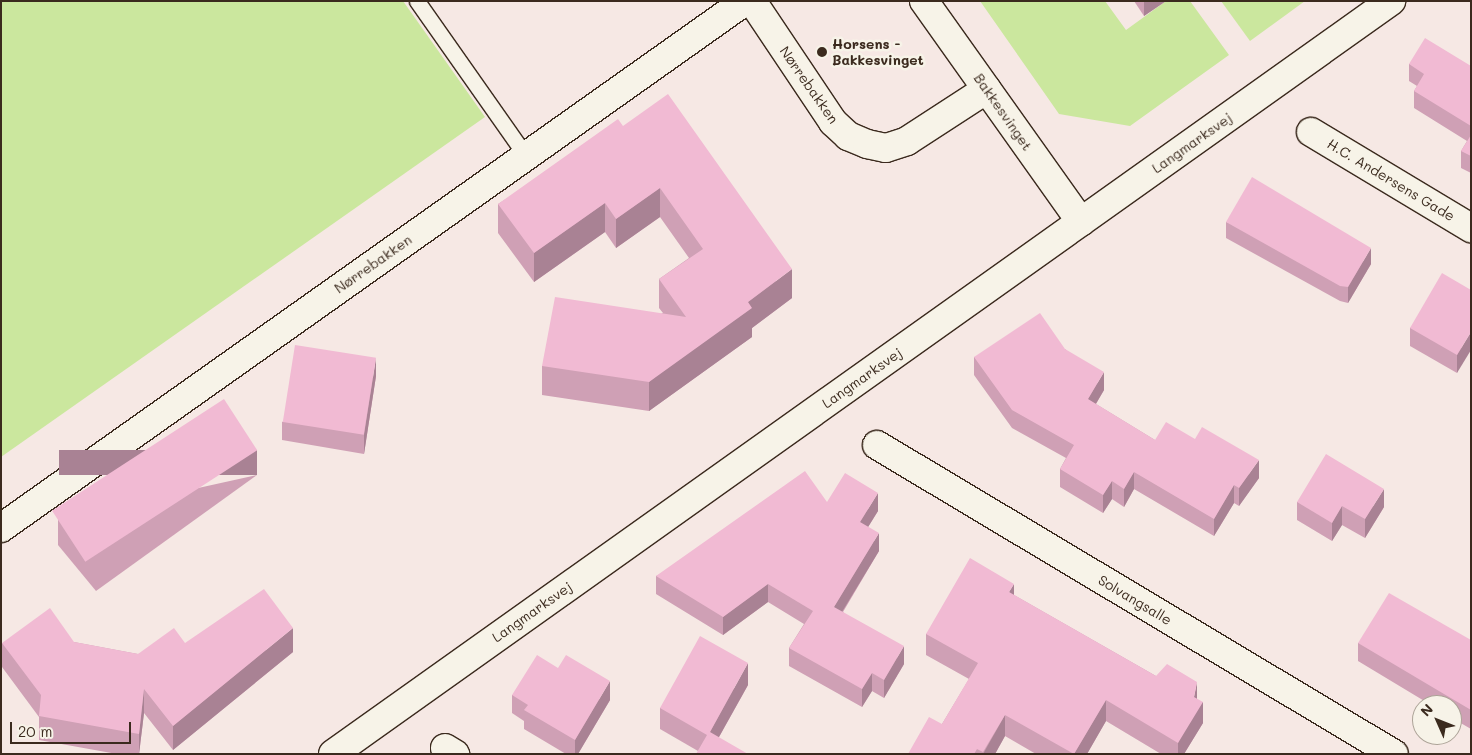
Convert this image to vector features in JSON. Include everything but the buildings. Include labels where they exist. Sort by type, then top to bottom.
[{"type":"street","name":"Nørrebakken","points":[[1,528],[745,1]]},
{"type":"street","name":"Nørrebakken","points":[[752,1],[833,122],[848,136],[867,144],[886,148],[907,141],[987,89]]},
{"type":"street","name":"Bakkesvinget","points":[[924,1],[1081,222]]},
{"type":"street","name":"Langmarksvej","points":[[334,754],[1390,1]]},
{"type":"street","name":"H.C. Andersens Gade","points":[[1311,132],[1471,228]]},
{"type":"street","name":"Solvangsalle","points":[[877,446],[1394,754]]},
{"type":"lane","points":[[417,1],[526,156]]},
{"type":"green space","points":[[1,1],[403,1],[485,117],[1,457]]},
{"type":"green space","points":[[980,1],[1105,1],[1126,30],[1166,1],[1190,1],[1229,55],[1130,126],[1059,114]]},
{"type":"green space","points":[[1221,1],[1305,1],[1250,41]]},
{"type":"place","name":"Horsens - Bakkesvinget","points":[[822,52]]}]
